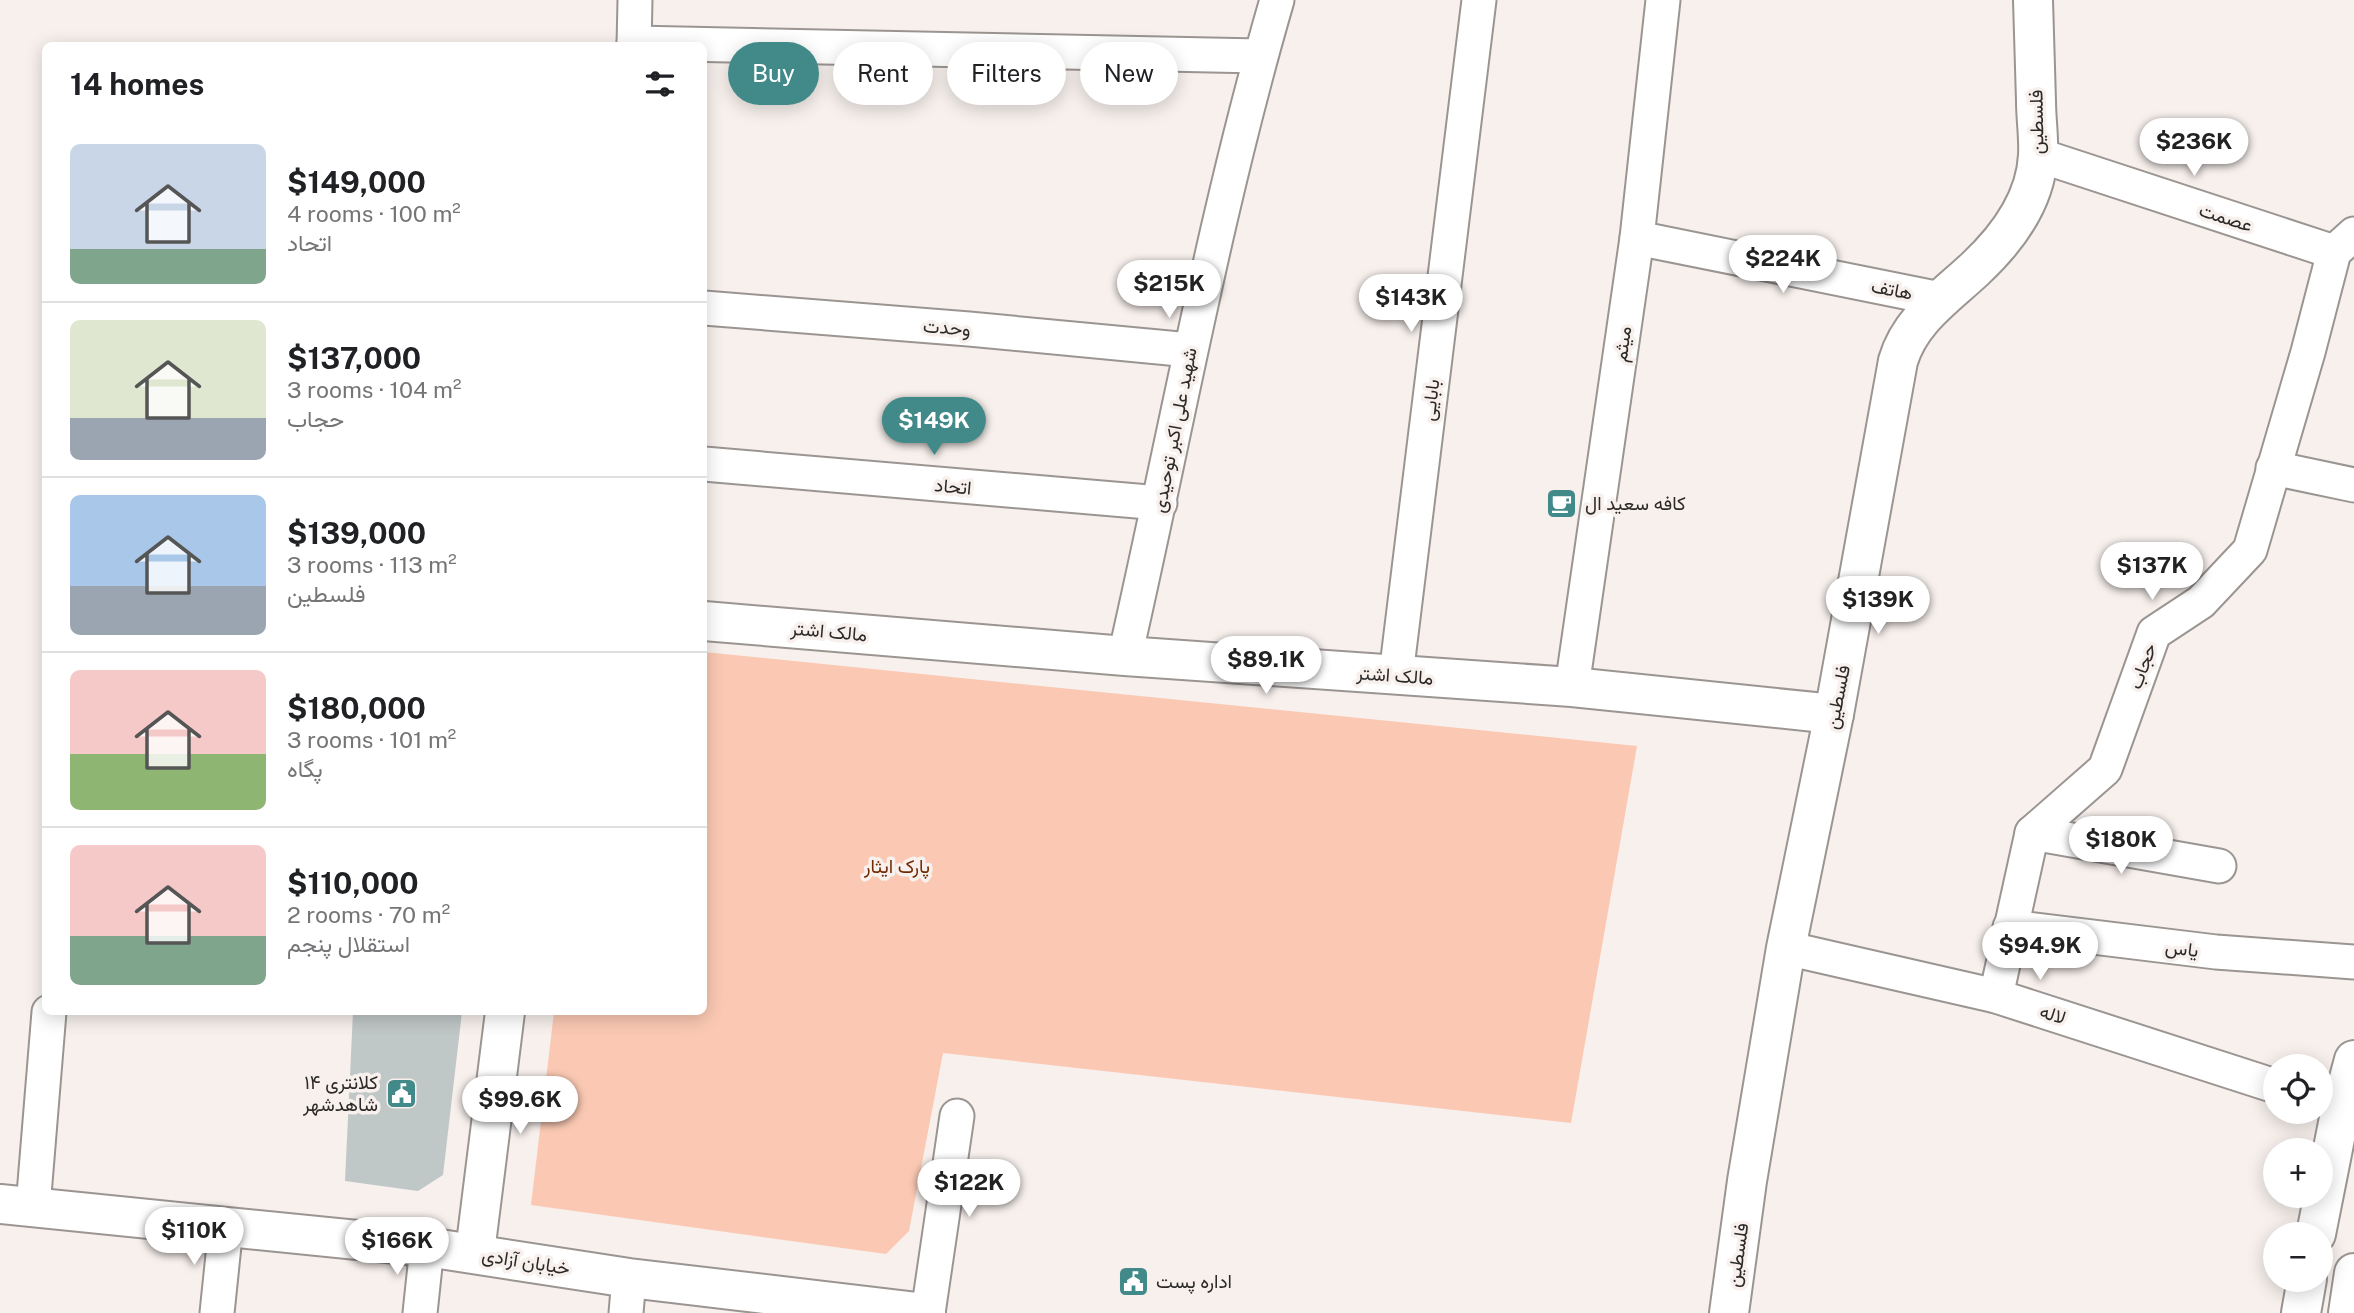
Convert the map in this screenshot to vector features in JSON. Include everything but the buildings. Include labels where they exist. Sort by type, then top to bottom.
[{"type":"street","points":[[634,42],[635,0]]},
{"type":"street","name":"شهید علی اکبر توحیدی","points":[[1125,656],[1160,503],[1190,349],[1260,56],[1277,0]]},
{"type":"street","name":"بابایی","points":[[1396,675],[1479,0]]},
{"type":"street","name":"میثم","points":[[1572,687],[1637,239],[1663,0]]},
{"type":"street","name":"فلسطین","points":[[1728,1313],[1786,948],[1834,713],[1898,361],[1911,331],[1940,299],[1976,268],[2016,221],[2034,180],[2038,155],[2033,0]]},
{"type":"street","points":[[707,45],[1260,56]]},
{"type":"street","name":"عصمت","points":[[2038,155],[2344,243]]},
{"type":"street","name":"هاتف","points":[[1637,239],[1940,299]]},
{"type":"street","name":"حجاب","points":[[2032,833],[2105,769],[2154,633],[2201,602],[2250,550],[2308,352],[2344,243]]},
{"type":"street","name":"وحدت","points":[[707,309],[1190,349]]},
{"type":"street","name":"اتحاد","points":[[707,464],[1160,503]]},
{"type":"street","points":[[2273,468],[2354,485]]},
{"type":"street","name":"مالک اشتر","points":[[707,621],[1125,656],[1572,687],[1834,713]]},
{"type":"street","points":[[1996,996],[2032,833],[2219,866]]},
{"type":"street","name":"یاس","points":[[2010,927],[2216,952],[2354,962]]},
{"type":"street","name":"لاله","points":[[1786,948],[1996,996],[2263,1082]]},
{"type":"street","points":[[16,1205],[48,1015]]},
{"type":"street","points":[[475,1252],[505,1015]]},
{"type":"street","points":[[2333,1100],[2354,1060]]},
{"type":"street","points":[[927,1313],[957,1116]]},
{"type":"street","points":[[2317,1222],[2329,1124]]},
{"type":"street","name":"خیابان آزادی","points":[[16,1205],[475,1252],[627,1295],[927,1313]]},
{"type":"street","points":[[217,1313],[226,1226]]},
{"type":"street","points":[[420,1313],[427,1247]]},
{"type":"street","points":[[2348,1313],[2354,1273]]},
{"type":"street","points":[[2301,1313],[2305,1292]]},
{"type":"green space","name":"پارک ایثار","points":[[707,652],[1637,746],[1571,1123],[943,1053],[909,1231],[886,1254],[531,1205],[554,1015],[707,1015]]},
{"type":"place","name":"کافه سعید ال","points":[[1562,503]]},
{"type":"place","name":"کلانتری ۱۴ شاهد‌شهر","points":[[401,1093]]},
{"type":"place","name":"اداره پست","points":[[1133,1281]]}]
